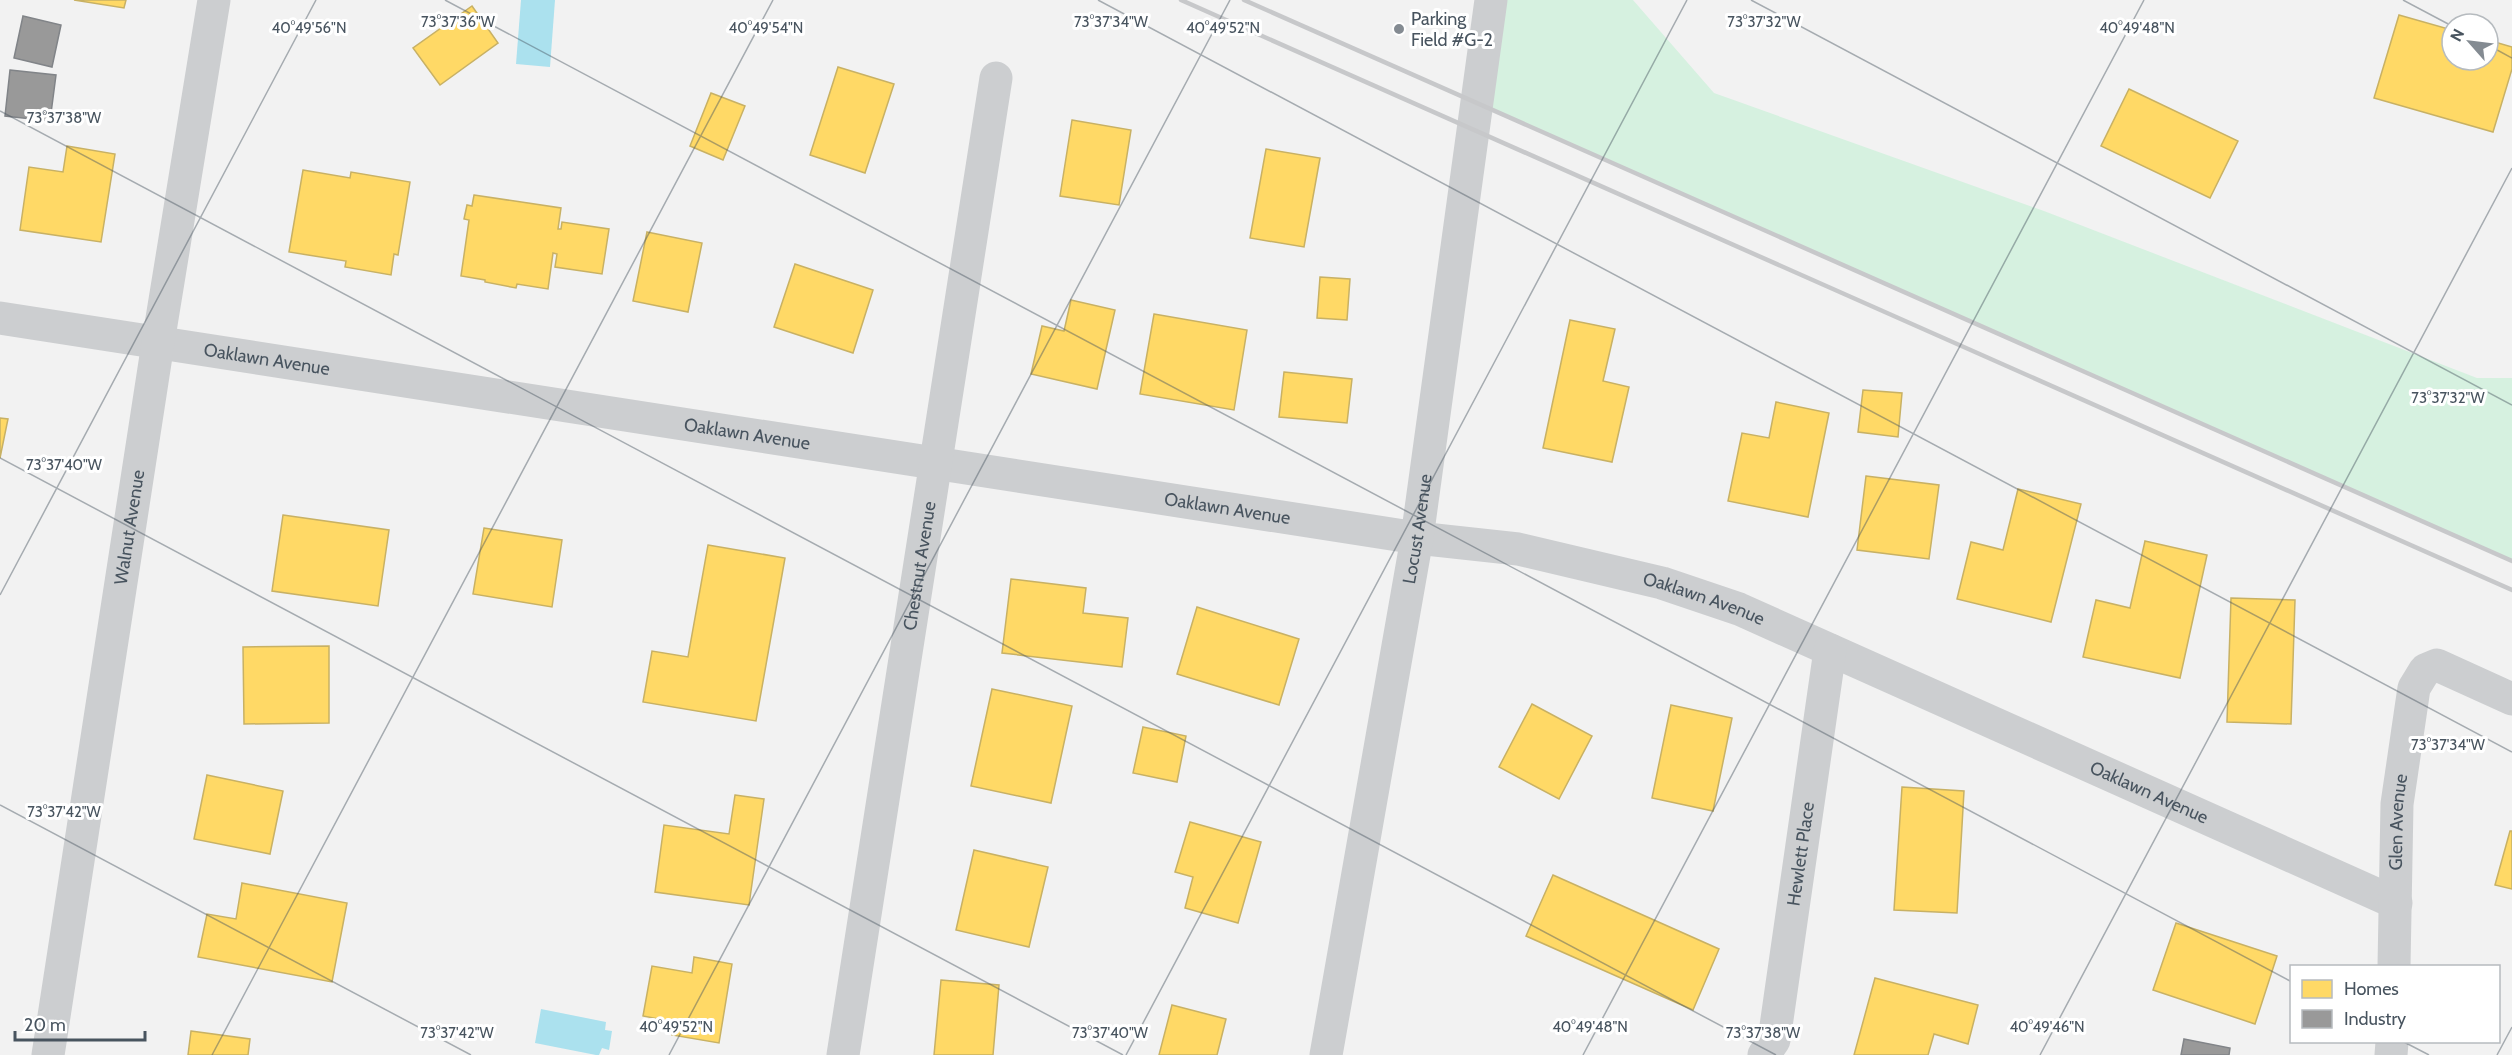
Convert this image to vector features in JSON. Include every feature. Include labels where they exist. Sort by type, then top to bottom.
[{"type":"street","name":"Walnut Avenue","points":[[48,1055],[158,343],[214,0]]},
{"type":"street","name":"Locust Avenue","points":[[1326,1055],[1417,537],[1491,0]]},
{"type":"street","name":"Chestnut Avenue","points":[[843,1055],[996,78]]},
{"type":"street","name":"Oaklawn Avenue","points":[[0,318],[1417,537],[1518,549],[1662,583],[1739,609],[2396,903]]},
{"type":"street","name":"Hewlett Place","points":[[1764,1055],[1774,1040],[1830,650]]},
{"type":"street","name":"Glen Avenue","points":[[2394,965],[2397,804],[2414,688],[2425,670],[2437,665],[2512,699]]},
{"type":"green space","points":[[1491,0],[1633,0],[1714,93],[2044,211],[2477,378],[2512,378],[2512,561],[1476,103]]},
{"type":"water","points":[[521,0],[555,0],[550,67],[516,64]]},
{"type":"water","points":[[541,1009],[606,1022],[605,1030],[612,1031],[609,1050],[602,1048],[599,1055],[596,1055],[535,1043]]},
{"type":"building: Homes","points":[[74,0],[126,0],[124,8]]},
{"type":"building: Homes","points":[[472,6],[498,43],[440,85],[413,48]]},
{"type":"building: Homes","points":[[2399,15],[2440,27],[2440,72],[2500,72],[2500,44],[2512,47],[2512,69],[2493,132],[2374,98]]},
{"type":"building: Homes","points":[[838,67],[894,84],[865,173],[810,155]]},
{"type":"building: Homes","points":[[2129,89],[2238,141],[2210,198],[2101,146]]},
{"type":"building: Homes","points":[[711,93],[745,106],[723,160],[690,146]]},
{"type":"building: Homes","points":[[1072,120],[1131,130],[1119,205],[1060,196]]},
{"type":"building: Homes","points":[[67,146],[115,154],[101,242],[20,230],[29,167],[63,172]]},
{"type":"building: Homes","points":[[1266,149],[1320,158],[1304,247],[1250,238]]},
{"type":"building: Homes","points":[[303,170],[350,178],[351,172],[410,182],[398,255],[394,254],[391,275],[345,267],[346,261],[289,252]]},
{"type":"building: Homes","points":[[474,195],[561,208],[558,229],[561,229],[562,222],[609,229],[602,274],[555,267],[557,254],[553,253],[548,289],[517,284],[516,288],[461,276],[469,220],[464,219],[467,205],[472,206]]},
{"type":"building: Homes","points":[[647,232],[702,243],[688,312],[633,301]]},
{"type":"building: Homes","points":[[795,264],[873,290],[853,353],[774,327]]},
{"type":"building: Homes","points":[[1320,277],[1350,279],[1347,320],[1317,318]]},
{"type":"building: Homes","points":[[1071,300],[1115,310],[1097,389],[1031,374],[1042,326],[1064,331]]},
{"type":"building: Homes","points":[[1154,314],[1247,330],[1234,410],[1140,394]]},
{"type":"building: Homes","points":[[1570,320],[1615,329],[1603,381],[1629,387],[1612,462],[1543,448]]},
{"type":"building: Homes","points":[[1284,372],[1352,379],[1347,423],[1279,417]]},
{"type":"building: Homes","points":[[1863,390],[1902,393],[1898,437],[1858,432]]},
{"type":"building: Homes","points":[[1776,402],[1829,413],[1808,517],[1728,501],[1742,433],[1769,438]]},
{"type":"building: Homes","points":[[0,418],[8,419],[0,458]]},
{"type":"building: Homes","points":[[1866,476],[1939,485],[1929,559],[1857,550]]},
{"type":"building: Homes","points":[[2018,489],[2081,504],[2051,622],[1957,599],[1971,542],[2003,550]]},
{"type":"building: Homes","points":[[283,515],[389,530],[378,606],[272,591]]},
{"type":"building: Homes","points":[[484,528],[562,540],[552,607],[473,594]]},
{"type":"building: Homes","points":[[2145,541],[2207,555],[2180,678],[2083,657],[2096,600],[2130,608]]},
{"type":"building: Homes","points":[[708,545],[785,558],[756,721],[643,702],[652,651],[688,657]]},
{"type":"building: Homes","points":[[1011,579],[1086,588],[1083,613],[1128,618],[1122,667],[1002,653]]},
{"type":"building: Homes","points":[[2231,598],[2295,600],[2291,724],[2227,722]]},
{"type":"building: Homes","points":[[1197,607],[1299,639],[1279,705],[1177,674]]},
{"type":"building: Homes","points":[[329,646],[329,723],[244,724],[243,647]]},
{"type":"building: Homes","points":[[992,689],[1072,706],[1051,803],[971,786]]},
{"type":"building: Homes","points":[[1532,704],[1592,736],[1559,799],[1499,767]]},
{"type":"building: Homes","points":[[1671,705],[1732,718],[1713,811],[1652,798]]},
{"type":"building: Homes","points":[[1143,727],[1186,736],[1177,782],[1133,773]]},
{"type":"building: Homes","points":[[207,775],[283,791],[270,854],[194,839]]},
{"type":"building: Homes","points":[[1902,787],[1964,791],[1957,913],[1894,910]]},
{"type":"building: Homes","points":[[735,795],[764,799],[749,905],[655,892],[664,825],[729,834]]},
{"type":"building: Homes","points":[[1190,822],[1261,842],[1238,923],[1185,908],[1193,877],[1175,872]]},
{"type":"building: Homes","points":[[2510,831],[2512,831],[2512,889],[2495,885]]},
{"type":"building: Homes","points":[[974,850],[1048,867],[1029,947],[956,930]]},
{"type":"building: Homes","points":[[1553,875],[1719,949],[1693,1010],[1526,936]]},
{"type":"building: Homes","points":[[242,883],[347,903],[332,982],[198,957],[207,914],[236,919]]},
{"type":"building: Homes","points":[[2176,923],[2277,956],[2255,1024],[2153,990]]},
{"type":"building: Homes","points":[[694,957],[732,964],[719,1043],[672,1035],[674,1022],[643,1016],[652,966],[692,973]]},
{"type":"building: Homes","points":[[1875,978],[1978,1005],[1968,1044],[1934,1034],[1928,1055],[1854,1055]]},
{"type":"building: Homes","points":[[941,980],[999,985],[993,1055],[934,1055]]},
{"type":"building: Homes","points":[[1172,1005],[1226,1019],[1217,1055],[1159,1055]]},
{"type":"building: Homes","points":[[191,1031],[250,1039],[248,1055],[188,1055]]},
{"type":"building: Industry","points":[[23,16],[61,25],[52,67],[14,58]]},
{"type":"building: Industry","points":[[10,70],[56,75],[50,121],[5,116]]},
{"type":"building: Industry","points":[[2184,1039],[2230,1048],[2229,1055],[2181,1055]]},
{"type":"railway","points":[[1181,0],[2512,590]]},
{"type":"railway","points":[[1244,0],[2512,561]]},
{"type":"place","name":"Parking Field #G-2","points":[[1399,29]]}]
